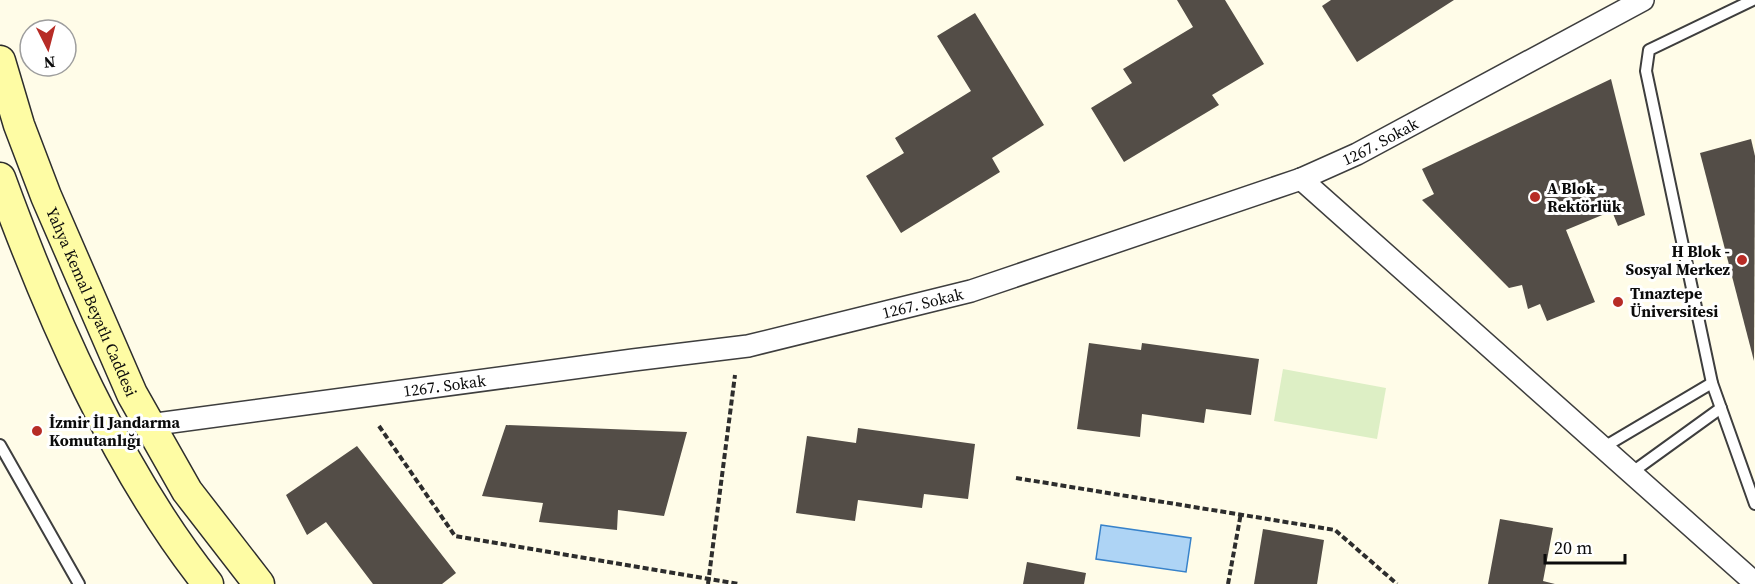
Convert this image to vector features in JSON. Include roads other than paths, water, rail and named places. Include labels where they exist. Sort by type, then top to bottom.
[{"type":"main road","name":"Yahya Kemal Beyatlı Caddesi","points":[[0,61],[20,125],[68,250],[127,384],[187,491],[259,584]]},
{"type":"main road","points":[[0,178],[29,257],[110,428],[160,520],[208,584]]},
{"type":"street","name":"1267. Sokak","points":[[149,425],[748,346],[971,291],[1301,179],[1357,154],[1608,8],[1643,0]]},
{"type":"street","points":[[1301,179],[1755,583]]},
{"type":"lane","points":[[1753,0],[1649,50],[1646,70],[1712,382],[1755,504]]},
{"type":"lane","points":[[1604,447],[1712,382]]},
{"type":"lane","points":[[1631,473],[1721,408]]},
{"type":"lane","points":[[0,445],[79,584]]},
{"type":"water","points":[[1101,525],[1191,538],[1186,572],[1096,559]]},
{"type":"place","name":"A Blok - Rektörlük","points":[[1535,197]]},
{"type":"place","name":"H Blok - Sosyal Merkez","points":[[1742,260]]},
{"type":"place","name":"Tınaztepe Üniversitesi","points":[[1618,302]]},
{"type":"place","name":"İzmir İl Jandarma Komutanlığı","points":[[37,431]]}]
